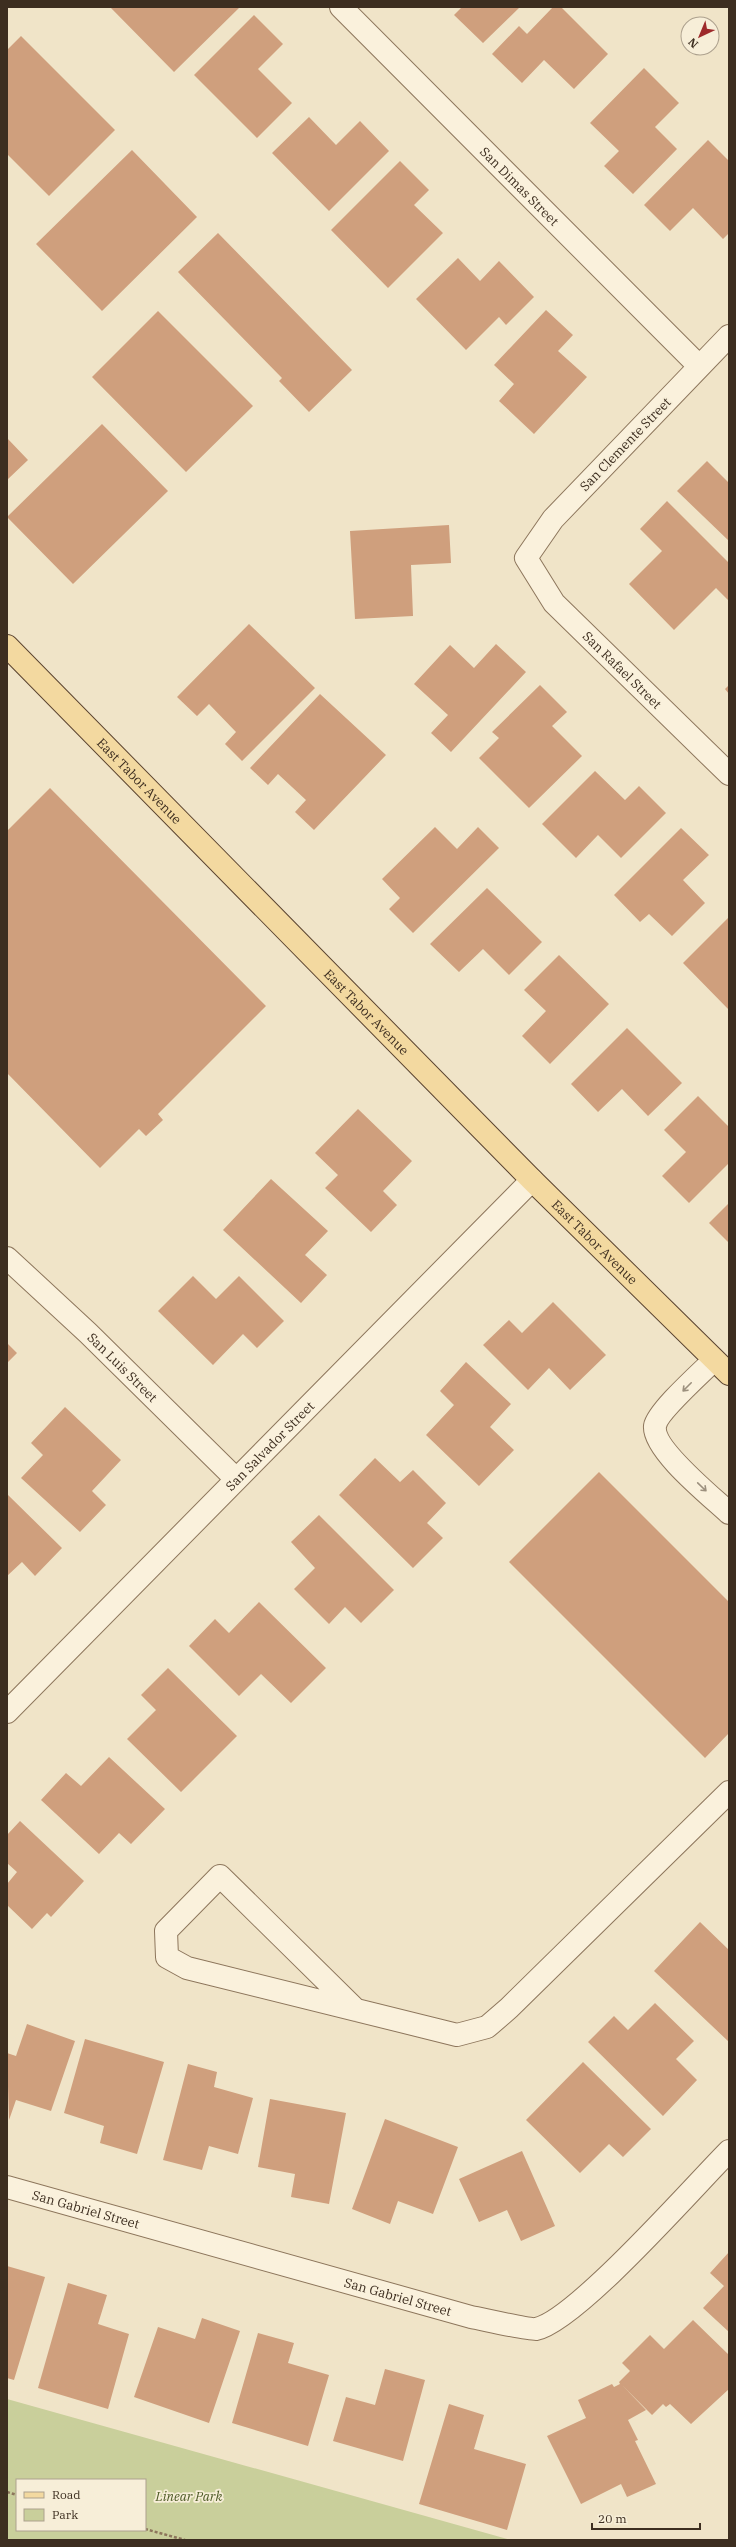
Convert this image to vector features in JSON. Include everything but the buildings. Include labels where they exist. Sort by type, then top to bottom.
[{"type":"main road","name":"East Tabor Avenue","points":[[7,646],[532,1180],[722,1367]]},
{"type":"street","name":"San Dimas Street","points":[[341,7],[699,366]]},
{"type":"street","name":"San Clemente Street","points":[[526,558],[553,519],[729,336]]},
{"type":"street","name":"San Rafael Street","points":[[526,558],[554,603],[729,774]]},
{"type":"street","name":"San Salvador Street","points":[[7,1712],[532,1180]]},
{"type":"street","name":"San Luis Street","points":[[7,1258],[88,1333],[236,1479]]},
{"type":"street","points":[[722,1367],[662,1414],[655,1425],[656,1437],[666,1452],[729,1513]]},
{"type":"street","points":[[356,2010],[220,1876],[166,1931],[167,1957],[187,1968],[356,2010],[457,2035],[487,2027],[509,2008],[729,1792]]},
{"type":"street","name":"San Gabriel Street","points":[[7,2187],[471,2317],[536,2329],[566,2313],[596,2287],[729,2151]]},
{"type":"path","points":[[146,2529],[185,2540]]},
{"type":"green space","name":"Linear Park","points":[[7,2399],[511,2540],[7,2540]]}]
